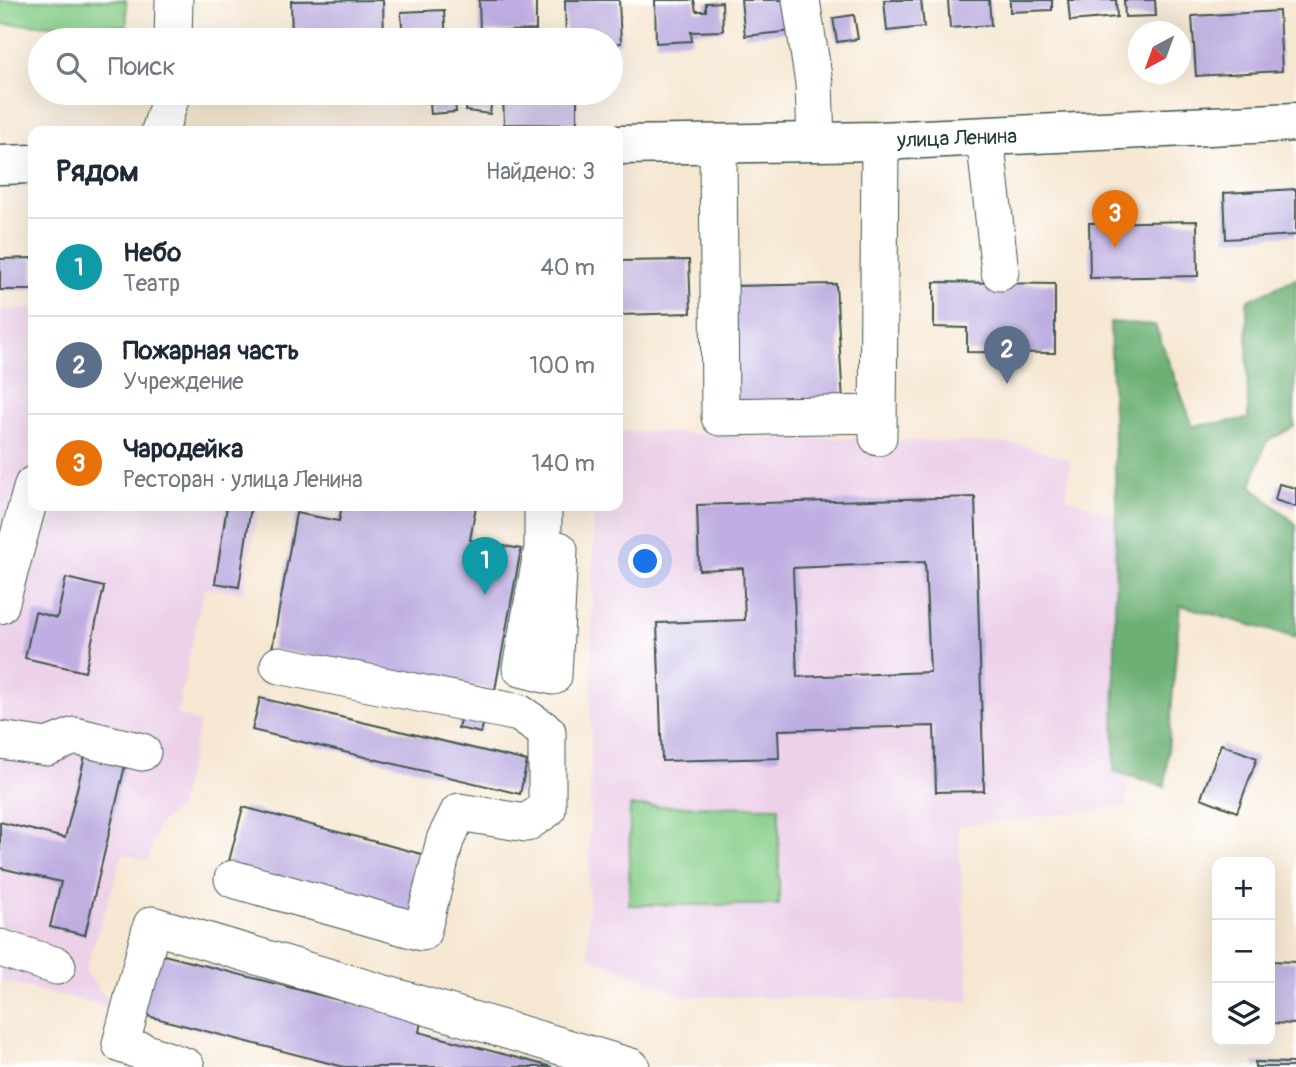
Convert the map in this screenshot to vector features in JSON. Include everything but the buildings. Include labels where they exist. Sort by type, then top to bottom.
[{"type":"main road","name":"улица Ленина","points":[[623,145],[795,144],[1296,122]]},
{"type":"main road","points":[[0,165],[28,164]]},
{"type":"street","points":[[173,28],[174,0]]},
{"type":"street","points":[[801,0],[814,83],[816,141]]},
{"type":"street","points":[[162,126],[168,105]]},
{"type":"street","points":[[985,137],[1000,272]]},
{"type":"street","points":[[718,144],[720,417],[878,425],[880,141]]},
{"type":"street","points":[[0,605],[28,503]]},
{"type":"street","points":[[543,511],[543,548]]},
{"type":"street","points":[[233,879],[422,932],[445,840],[460,812],[526,823],[547,809],[547,732],[519,713],[279,665]]},
{"type":"street","points":[[0,740],[47,747],[75,736],[142,752]]},
{"type":"street","points":[[186,1067],[121,1044],[152,925],[631,1067]]},
{"type":"street","points":[[0,948],[57,966]]},
{"type":"shaded area","points":[[0,309],[28,309],[28,511],[258,511],[243,592],[204,588],[177,714],[200,723],[179,807],[158,825],[148,861],[123,854],[85,972],[115,1008],[0,981]]},
{"type":"shaded area","points":[[623,431],[1017,444],[1070,459],[1067,498],[1149,526],[1126,807],[958,826],[970,1002],[685,996],[588,956],[594,511],[623,511]]},
{"type":"green space","points":[[0,0],[126,0],[127,26],[0,24]]},
{"type":"green space","points":[[1296,278],[1294,427],[1266,442],[1251,486],[1296,524],[1296,638],[1180,605],[1165,787],[1114,771],[1116,504],[1110,322],[1155,325],[1193,426],[1248,419],[1247,301]]},
{"type":"green space","points":[[630,806],[779,807],[779,905],[629,905]]},
{"type":"place","name":"Чародейка","points":[[1115,248]]},
{"type":"place","name":"Пожарная часть","points":[[1007,384]]},
{"type":"place","name":"Небо","points":[[485,595]]}]
